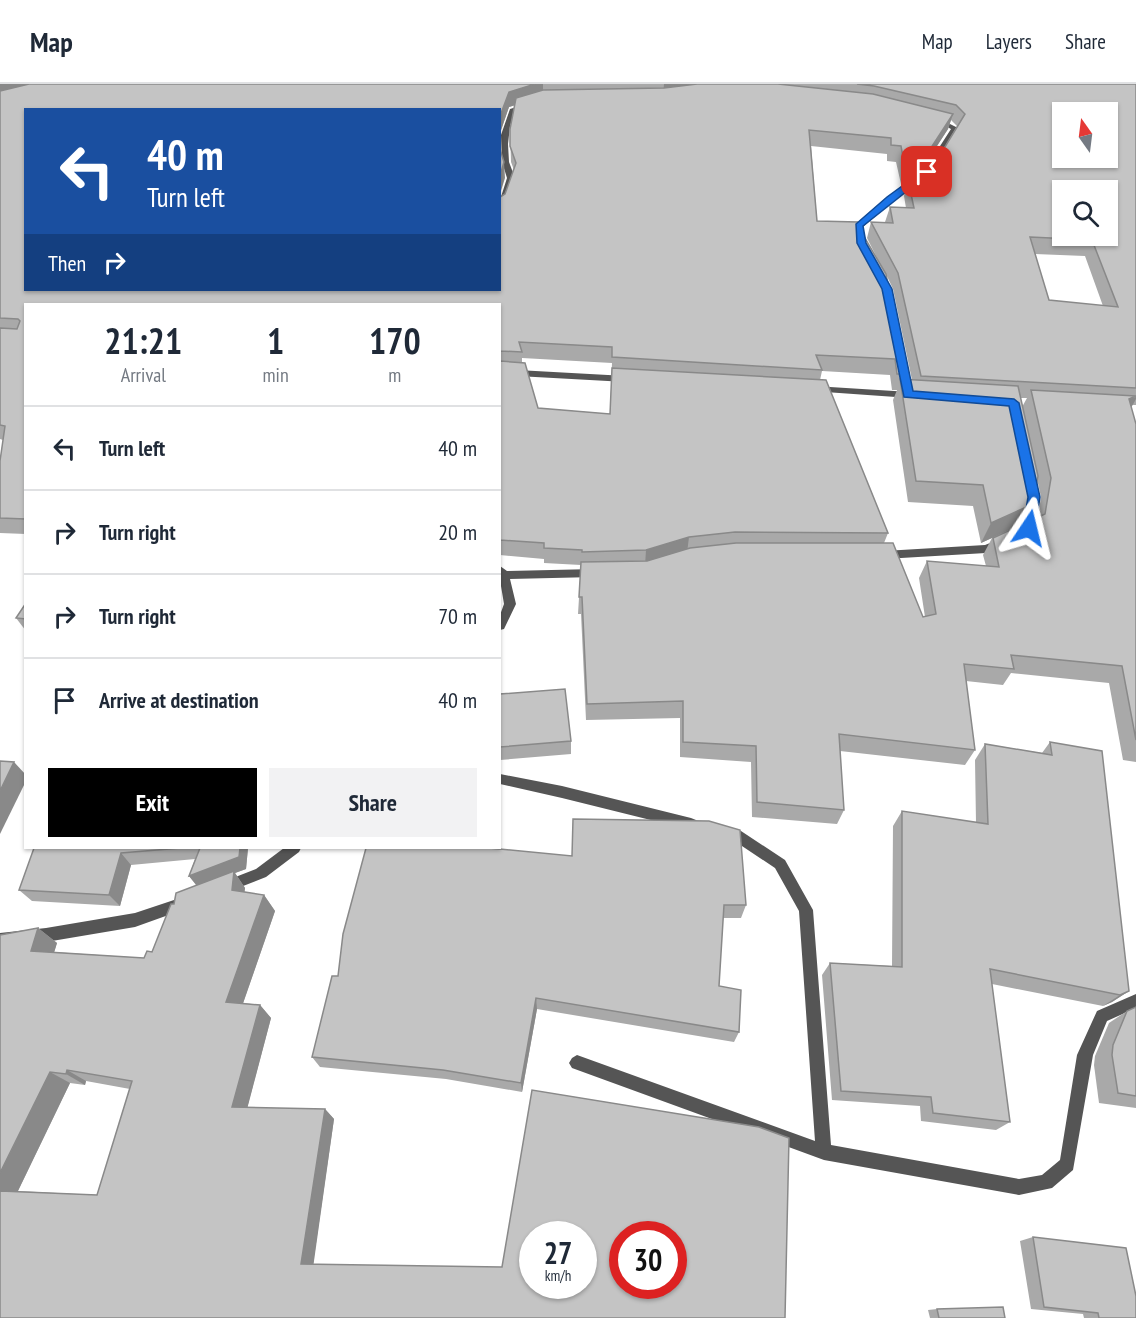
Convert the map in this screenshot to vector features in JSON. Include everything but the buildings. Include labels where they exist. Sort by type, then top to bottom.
[{"type":"street","points":[[501,206],[511,178],[505,169],[504,147],[510,115],[512,110],[537,103]]},
{"type":"street","points":[[867,252],[861,243],[859,226],[890,199],[927,172],[955,128],[948,123],[922,116]]},
{"type":"street","points":[[501,372],[640,380]]},
{"type":"street","points":[[906,384],[908,394]]},
{"type":"street","points":[[803,389],[920,395]]},
{"type":"street","points":[[869,556],[986,549],[1029,528],[1034,497],[1030,476]]},
{"type":"street","points":[[501,624],[510,604],[502,572],[610,572]]},
{"type":"street","points":[[501,779],[736,835],[780,864],[806,910],[824,1152]]},
{"type":"street","points":[[0,940],[135,920],[261,873],[293,849]]},
{"type":"street","points":[[577,1063],[824,1152],[1019,1187],[1046,1182],[1067,1164],[1084,1055],[1102,1016],[1136,1001]]},
{"type":"route","points":[[927,172],[890,199],[859,226],[861,243],[887,289],[908,394],[1014,403],[1034,497],[1029,528]]}]
